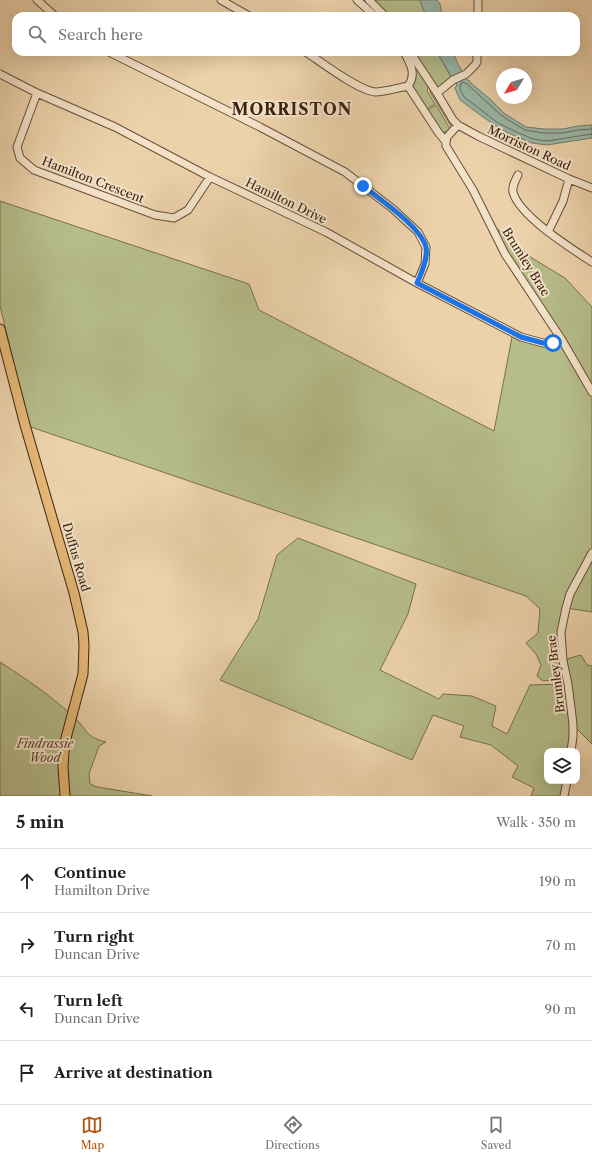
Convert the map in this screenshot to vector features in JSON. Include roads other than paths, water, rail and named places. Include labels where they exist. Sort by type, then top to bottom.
[{"type":"main road","name":"Duffus Road","points":[[0,329],[2,348],[74,593],[84,645],[83,674],[66,738],[64,752],[63,767],[65,796]]},
{"type":"street","points":[[37,0],[50,12]]},
{"type":"street","points":[[221,0],[242,12]]},
{"type":"street","points":[[359,0],[371,12]]},
{"type":"street","points":[[369,0],[381,12]]},
{"type":"street","points":[[478,0],[478,12]]},
{"type":"street","points":[[117,56],[260,127],[345,172],[393,209],[418,232],[426,247],[425,264],[417,283]]},
{"type":"street","points":[[312,56],[362,88],[374,92],[388,91],[408,86],[413,75],[411,64],[406,56]]},
{"type":"street","points":[[413,56],[438,93],[453,120],[458,125],[447,137],[446,142]]},
{"type":"street","points":[[438,93],[453,80],[466,74],[477,62],[477,56]]},
{"type":"street","name":"Hamilton Drive","points":[[0,74],[115,128],[210,177],[326,232],[417,283],[521,337],[543,343],[553,343],[562,340]]},
{"type":"street","name":"Brumley Brae","points":[[408,86],[446,142],[446,146],[473,190],[506,254],[562,340],[592,392]]},
{"type":"street","name":"Hamilton Crescent","points":[[37,92],[17,147],[20,158],[34,170],[155,215],[174,218],[188,210],[210,177]]},
{"type":"street","name":"Morriston Road","points":[[458,125],[569,179],[592,188]]},
{"type":"street","points":[[518,175],[513,186],[513,193],[523,210],[548,232],[592,262]]},
{"type":"street","points":[[548,232],[563,201],[569,179]]},
{"type":"street","name":"Brumley Brae","points":[[571,748],[573,724],[568,684],[563,661],[561,632],[570,594],[592,553]]},
{"type":"street","points":[[564,796],[566,784]]},
{"type":"water","points":[[420,0],[437,0],[440,4],[441,12],[424,12]]},
{"type":"water","points":[[439,56],[455,56],[467,80],[469,80],[504,113],[526,127],[563,129],[592,125],[592,138],[547,145],[532,143],[510,134],[496,126],[460,100],[455,88],[457,85]]},
{"type":"district","name":"MORRISTON","points":[[292,109]]},
{"type":"park label","name":"Findrassie Wood","points":[[45,751]]}]
